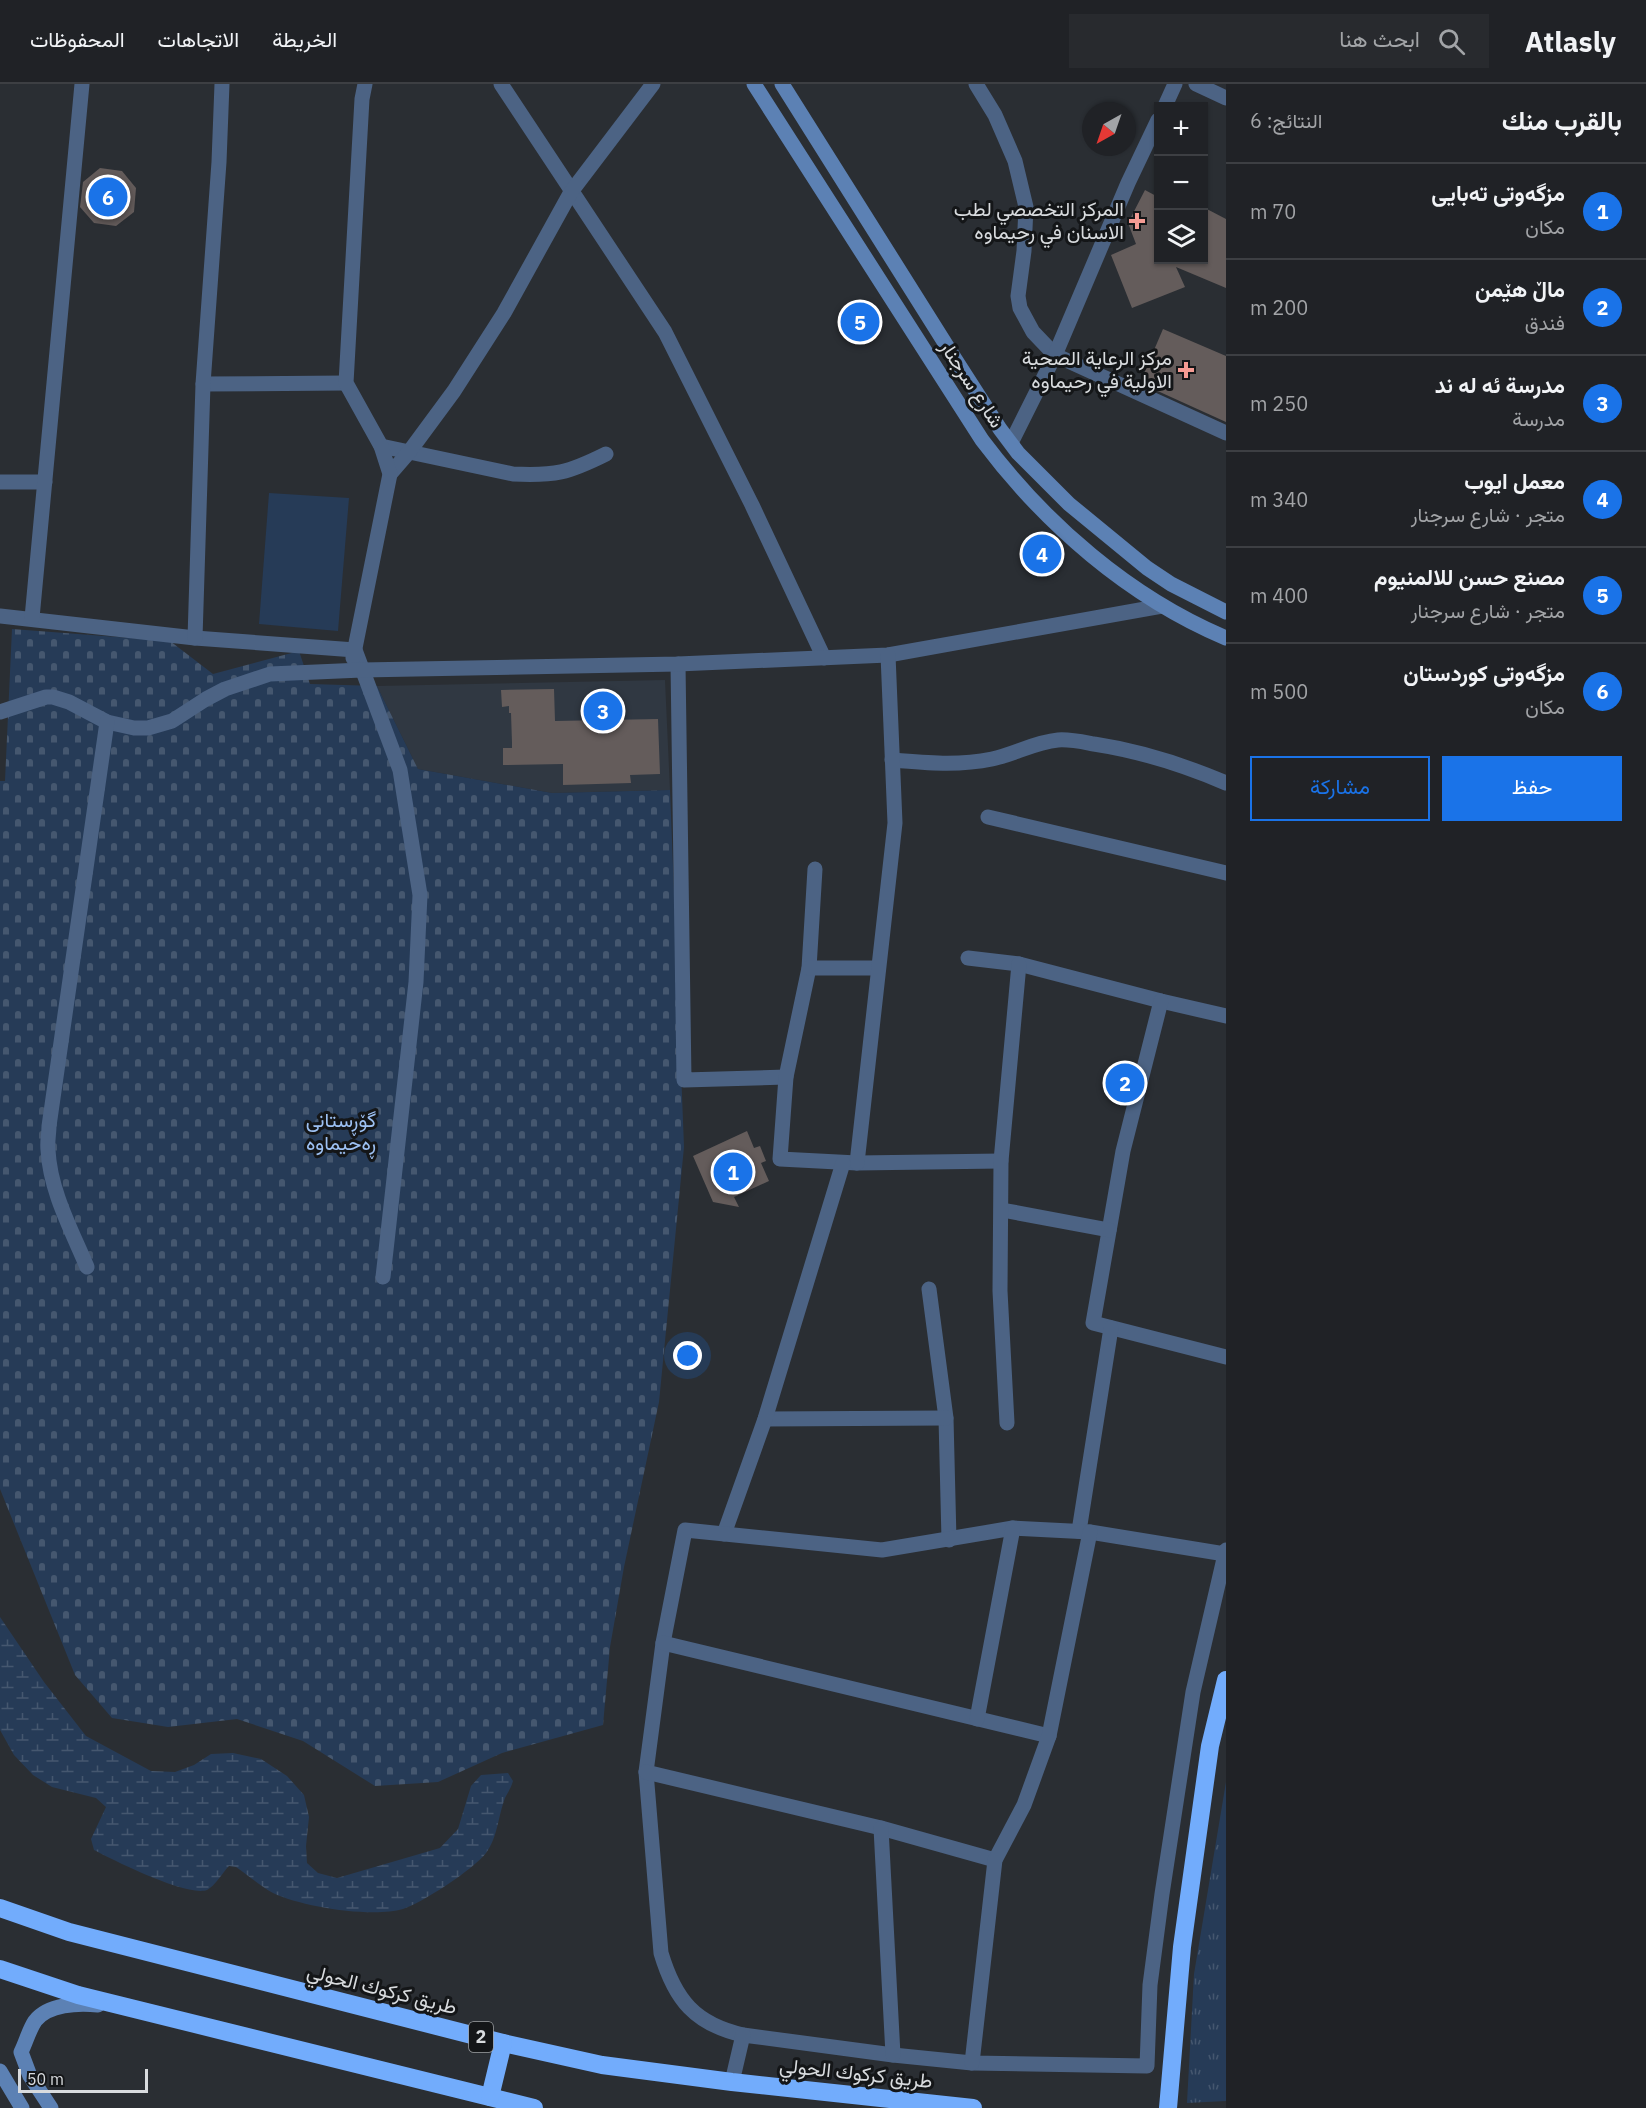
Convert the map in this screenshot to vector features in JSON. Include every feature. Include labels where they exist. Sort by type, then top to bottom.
[{"type":"highway","points":[[1168,2108],[1182,1947],[1210,1746],[1226,1680]]},
{"type":"highway","name":"طريق كركوك الحولي","points":[[0,1908],[69,1932],[503,2043],[602,2065],[732,2082],[973,2108]]},
{"type":"highway","points":[[0,1969],[78,1995],[534,2108]]},
{"type":"highway","points":[[490,2097],[503,2043]]},
{"type":"street","points":[[32,618],[82,84]]},
{"type":"street","points":[[195,638],[203,384],[219,162],[222,84]]},
{"type":"street","points":[[365,84],[362,99],[346,383],[381,446],[390,474],[355,650],[356,670],[400,770],[420,895],[416,982],[383,1277]]},
{"type":"street","points":[[501,84],[665,332],[752,505],[824,658]]},
{"type":"street","points":[[390,474],[454,391],[504,313],[571,192],[653,84]]},
{"type":"street","name":"شارع سرجنار","points":[[754,84],[982,440],[1020,487],[1068,534],[1125,580],[1162,606],[1226,638]]},
{"type":"street","name":"شارع سرجنار","points":[[782,84],[922,308],[1011,443],[1047,483],[1125,550],[1171,584],[1226,612]]},
{"type":"street","points":[[976,84],[995,115],[1015,161],[1026,207],[1024,251],[1018,296],[1020,308],[1033,332],[1055,355],[1226,433]]},
{"type":"street","points":[[1167,102],[1176,84]]},
{"type":"street","points":[[1196,84],[1226,98]]},
{"type":"street","points":[[1011,443],[1055,355],[1128,183],[1154,128]]},
{"type":"street","points":[[905,319],[922,308]]},
{"type":"street","points":[[203,384],[346,383]]},
{"type":"street","points":[[381,446],[513,474],[551,475],[583,466],[606,454]]},
{"type":"street","points":[[0,482],[45,482]]},
{"type":"street","points":[[0,712],[53,697],[69,702],[107,722],[134,729],[160,726],[206,699],[244,681],[270,674],[356,670],[678,664],[888,655],[1162,606]]},
{"type":"street","points":[[1,621],[32,618],[195,638],[355,650]]},
{"type":"street","points":[[724,1534],[765,1419],[850,1163],[896,823],[888,655]]},
{"type":"street","points":[[678,664],[684,1080],[786,1077]]},
{"type":"street","points":[[87,1267],[52,1177],[48,1150],[49,1126],[107,722]]},
{"type":"street","points":[[892,760],[938,764],[969,763],[1013,754],[1034,745],[1059,740],[1114,747],[1143,754],[1226,783]]},
{"type":"street","points":[[988,816],[1226,873]]},
{"type":"street","points":[[815,869],[809,969],[786,1077],[780,1159],[850,1163],[1001,1161]]},
{"type":"street","points":[[968,958],[1019,964],[1226,1016]]},
{"type":"street","points":[[1007,1423],[1000,1291],[1001,1161],[1019,964]]},
{"type":"street","points":[[809,969],[878,968]]},
{"type":"street","points":[[1161,1001],[1123,1151],[1093,1323],[1226,1357]]},
{"type":"street","points":[[1002,1210],[1110,1230]]},
{"type":"street","points":[[929,1289],[946,1418],[949,1540]]},
{"type":"street","points":[[972,2063],[995,1860],[1024,1805],[1048,1736],[1084,1531],[1111,1328]]},
{"type":"street","points":[[765,1419],[946,1418]]},
{"type":"street","points":[[977,1719],[1014,1528]]},
{"type":"street","points":[[1014,1528],[1084,1531],[1226,1552],[1193,1692],[1150,1984],[1147,2066],[972,2063],[893,2055],[743,2035],[723,2031],[705,2021],[675,1992],[661,1953],[646,1772],[663,1643],[685,1530],[882,1550],[1014,1528]]},
{"type":"street","points":[[663,1643],[1048,1736]]},
{"type":"street","points":[[646,1772],[881,1828],[995,1860]]},
{"type":"street","points":[[881,1828],[893,2055]]},
{"type":"street","points":[[0,2066],[21,2052],[35,2022],[42,2014],[51,2010],[96,2004],[148,2012]]},
{"type":"street","points":[[732,2082],[743,2035]]},
{"type":"street","points":[[21,2052],[30,2076],[51,2108]]},
{"type":"street","points":[[0,2072],[22,2108]]},
{"type":"shaded area","points":[[665,680],[670,790],[552,793],[418,769],[377,686]]},
{"type":"green space","points":[[269,493],[349,498],[338,631],[259,624]]},
{"type":"green space","name":"گۆڕستانی ڕەحیماوە","points":[[12,629],[170,641],[213,674],[299,651],[310,684],[377,686],[418,769],[552,793],[670,790],[684,1147],[659,1402],[624,1567],[610,1647],[603,1725],[502,1753],[438,1782],[375,1786],[303,1741],[237,1719],[168,1727],[112,1718],[75,1675],[0,1489],[0,781],[5,781]]},
{"type":"green space","points":[[0,1617],[44,1682],[86,1736],[151,1771],[175,1772],[194,1765],[211,1754],[233,1753],[261,1759],[287,1776],[304,1795],[309,1817],[307,1863],[318,1873],[337,1878],[440,1848],[458,1829],[471,1786],[481,1775],[508,1773],[513,1781],[505,1798],[490,1847],[471,1868],[412,1906],[374,1912],[337,1910],[301,1903],[273,1893],[236,1867],[229,1866],[210,1888],[197,1891],[168,1883],[134,1869],[94,1850],[91,1839],[106,1807],[96,1798],[52,1787],[33,1775],[14,1755],[0,1730]]},
{"type":"green space","points":[[1226,1782],[1226,2101],[1187,2103],[1194,1974]]},
{"type":"building","points":[[100,168],[122,171],[136,188],[134,212],[116,226],[94,223],[80,207],[83,182]]},
{"type":"building","points":[[1145,190],[1154,195],[1154,264],[1208,264],[1208,210],[1226,219],[1226,288],[1176,267],[1185,287],[1132,308],[1111,255],[1136,244],[1128,223]]},
{"type":"building","name":"مركز الرعاية الصحیة الاولية في رحيماوه","points":[[1163,329],[1226,356],[1226,422],[1140,383]]},
{"type":"building","points":[[554,689],[555,721],[658,719],[660,774],[630,775],[631,783],[563,785],[563,764],[503,765],[503,748],[512,748],[512,743],[511,713],[509,713],[509,706],[502,707],[501,690]]},
{"type":"building","points":[[747,1131],[754,1148],[760,1146],[766,1161],[761,1163],[769,1181],[734,1197],[739,1207],[713,1202],[693,1156]]},
{"type":"place","name":"مزگەوتی کوردستان","points":[[108,197]]},
{"type":"place","name":"المركز التخصصي لطب الاسنان في رحيماوه","points":[[1137,221]]},
{"type":"place","name":"مصنع حسن للالمنيوم","points":[[860,322]]},
{"type":"place","name":"مركز الرعاية الصحیة الاولية في رحيماوه","points":[[1186,370]]},
{"type":"place","name":"معمل ايوب","points":[[1042,554]]},
{"type":"place","name":"مدرسة ئه له ند","points":[[603,711]]},
{"type":"place","name":"ماڵ هێمن","points":[[1125,1083]]},
{"type":"place","name":"مزگەوتی تەبایی","points":[[733,1172]]}]
